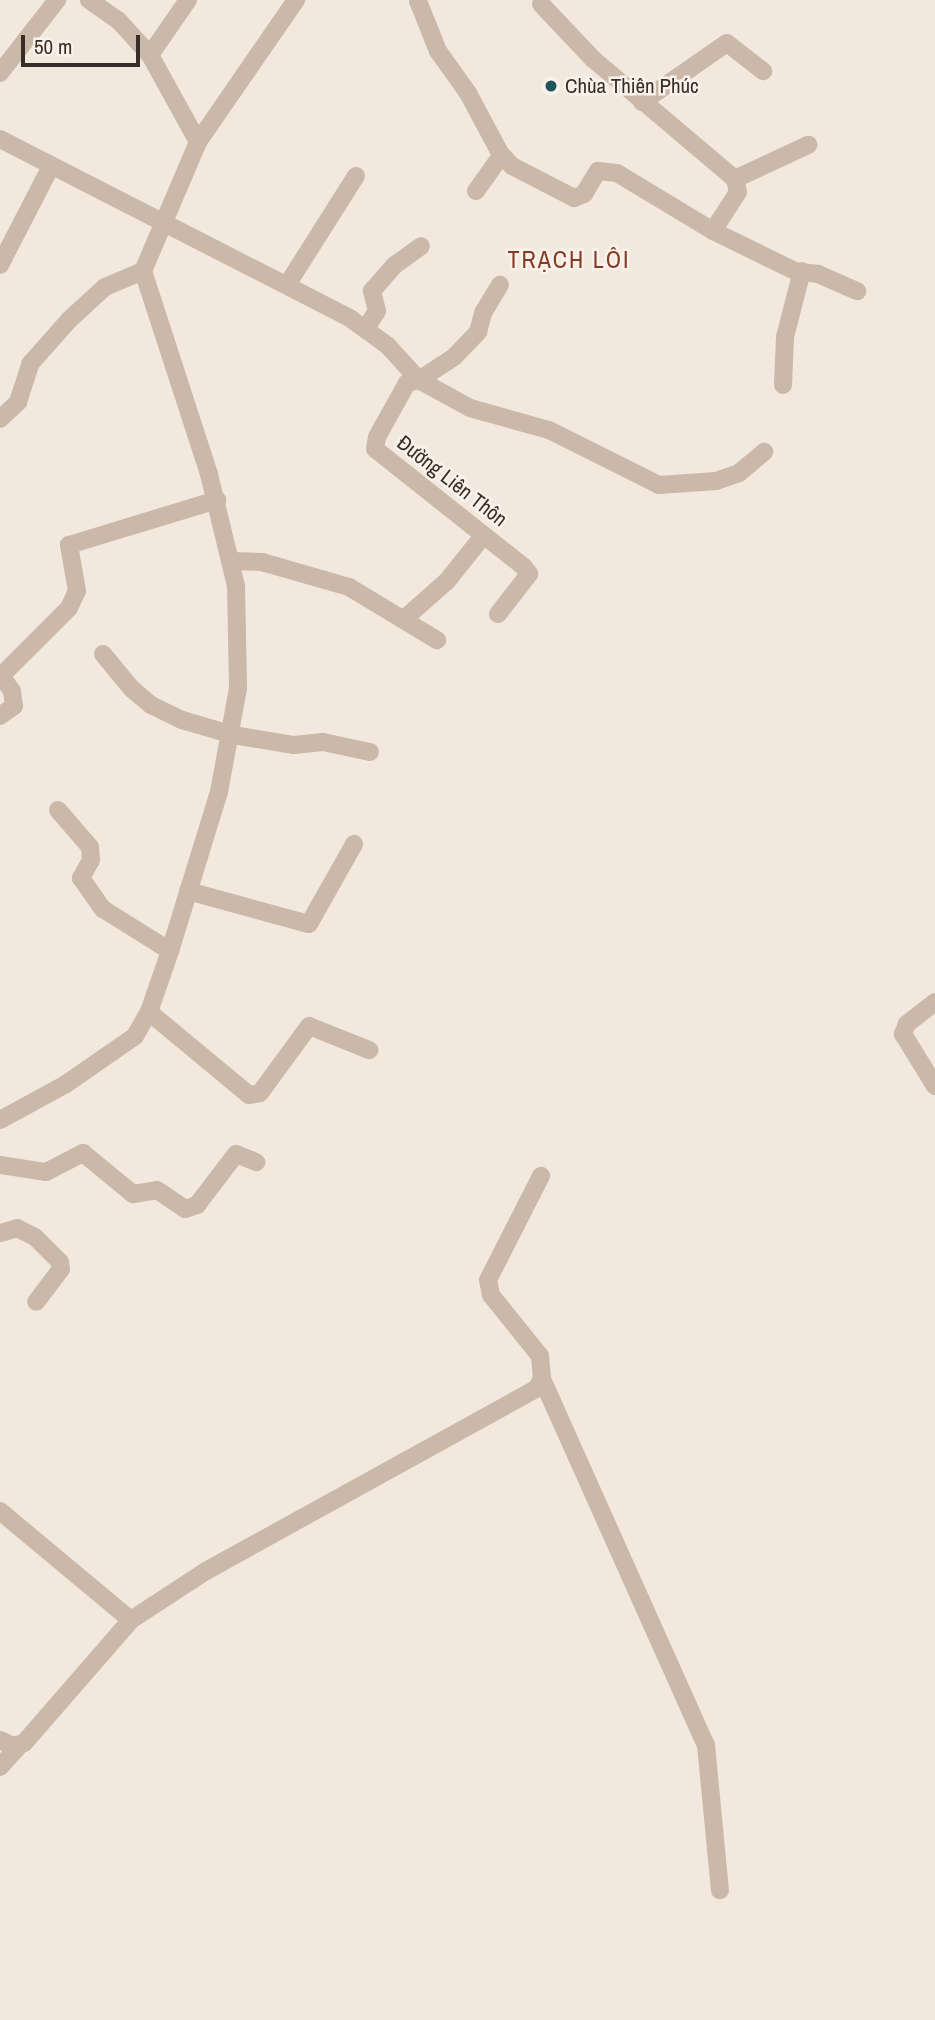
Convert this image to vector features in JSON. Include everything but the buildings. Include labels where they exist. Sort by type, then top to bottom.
[{"type":"street","points":[[0,73],[57,0]]},
{"type":"street","points":[[89,0],[118,20],[150,55],[198,142]]},
{"type":"street","points":[[150,55],[187,0]]},
{"type":"street","points":[[0,1120],[121,1048],[135,1036],[149,1012],[170,951],[233,735],[239,655],[232,561],[217,500],[143,271],[198,142],[296,0]]},
{"type":"street","points":[[409,0],[419,0],[438,51],[468,93],[502,156],[574,198],[584,194],[598,171],[617,173],[713,231],[802,271],[857,291]]},
{"type":"street","points":[[538,1],[642,102],[735,179],[738,192],[713,231]]},
{"type":"street","points":[[642,102],[727,43],[763,71]]},
{"type":"street","points":[[0,139],[366,328],[419,380],[470,408],[549,430],[659,485],[716,481],[747,468],[764,452]]},
{"type":"street","points":[[735,179],[808,145]]},
{"type":"street","points":[[476,191],[502,156]]},
{"type":"street","points":[[0,265],[51,166]]},
{"type":"street","points":[[287,285],[356,176]]},
{"type":"street","points":[[366,328],[377,311],[373,291],[395,265],[421,246]]},
{"type":"street","points":[[0,419],[18,402],[30,364],[69,320],[105,287],[143,271]]},
{"type":"street","points":[[783,386],[785,337],[802,271]]},
{"type":"street","name":"Đường Liên Thôn","points":[[498,614],[529,574],[375,449],[377,437],[407,383],[419,380],[454,357],[478,331],[483,313],[500,285]]},
{"type":"street","points":[[0,716],[13,706],[12,691],[1,680],[8,665],[69,608],[77,592],[69,545],[217,500]]},
{"type":"street","points":[[404,619],[447,581],[483,536]]},
{"type":"street","points":[[232,561],[262,562],[349,587],[437,640]]},
{"type":"street","points":[[103,654],[151,705],[233,735],[294,745],[323,742],[370,752]]},
{"type":"street","points":[[58,810],[90,847],[91,860],[81,878],[103,909],[170,951]]},
{"type":"street","points":[[188,891],[310,924],[354,844]]},
{"type":"street","points":[[935,1002],[907,1024],[903,1034],[935,1086]]},
{"type":"street","points":[[149,1012],[249,1095],[260,1093],[309,1026],[369,1050]]},
{"type":"street","points":[[0,1165],[46,1172],[83,1153],[132,1194],[157,1190],[185,1209],[197,1205],[236,1154],[256,1163]]},
{"type":"street","points":[[541,1176],[488,1280],[491,1295],[540,1356],[542,1379],[706,1745],[720,1890]]},
{"type":"street","points":[[0,1233],[17,1228],[35,1237],[60,1262],[61,1269],[36,1303]]},
{"type":"street","points":[[0,1768],[131,1619],[205,1571],[536,1389],[542,1379]]},
{"type":"street","points":[[0,1511],[131,1619]]},
{"type":"street","points":[[0,1740],[18,1746]]},
{"type":"place","name":"Chùa Thiên Phúc","points":[[551,86]]},
{"type":"district","name":"TRẠCH LÔI","points":[[569,260]]}]
